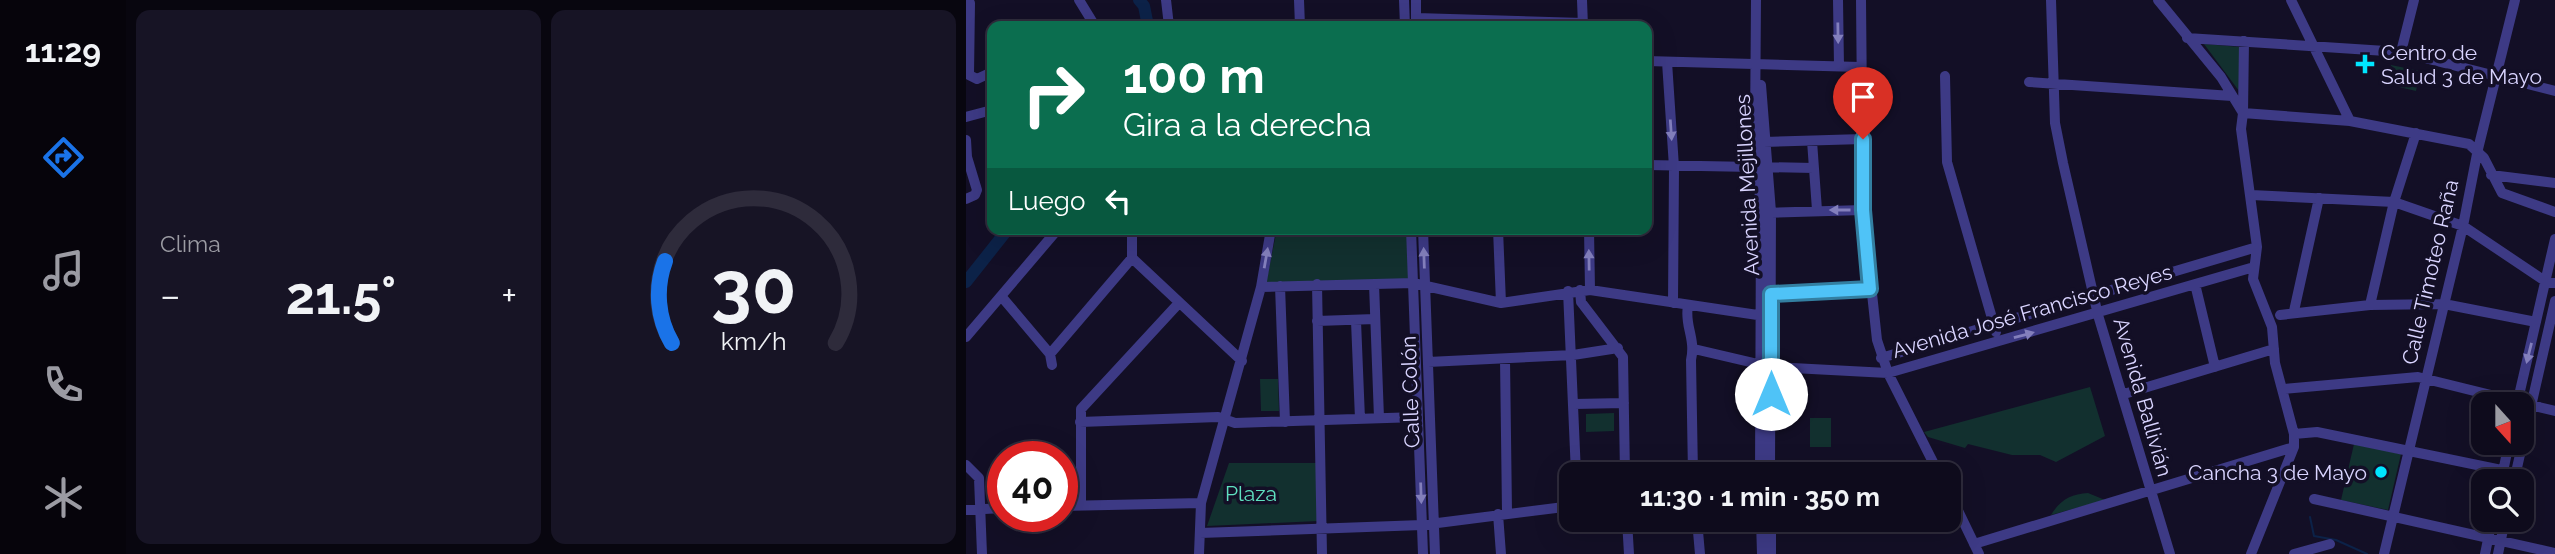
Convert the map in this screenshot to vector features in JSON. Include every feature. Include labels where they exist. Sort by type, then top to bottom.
[{"type":"street","points":[[1079,0],[1092,21]]},
{"type":"street","points":[[1166,0],[1168,21]]},
{"type":"street","points":[[1299,0],[1300,21]]},
{"type":"street","points":[[1405,0],[1405,21]]},
{"type":"street","points":[[1416,0],[1416,21]]},
{"type":"street","points":[[1582,0],[1583,21]]},
{"type":"street","name":"Avenida Mejillones","points":[[1756,0],[1755,131],[1763,169]]},
{"type":"street","points":[[1838,0],[1839,66]]},
{"type":"street","points":[[1861,0],[1863,210],[1870,289],[1881,358],[1933,462]]},
{"type":"street","name":"Avenida Ballivián","points":[[2051,0],[2055,123],[2098,315],[2124,394],[2170,554]]},
{"type":"street","points":[[2158,0],[2187,38],[2210,61],[2243,113]]},
{"type":"street","points":[[2291,0],[2350,121]]},
{"type":"street","points":[[2401,52],[2413,0]]},
{"type":"street","name":"Calle Timoteo Raña","points":[[2384,554],[2463,226],[2477,149],[2515,0]]},
{"type":"street","points":[[971,3],[969,75],[977,79],[987,74]]},
{"type":"street","points":[[2187,38],[2311,44],[2401,52],[2555,91]]},
{"type":"street","points":[[2244,41],[2241,129],[2257,247],[2253,279],[2272,327],[2274,349],[2294,434],[2294,447],[2251,554]]},
{"type":"street","points":[[1652,61],[1757,62],[1860,67]]},
{"type":"street","points":[[1667,62],[1674,167],[1673,303]]},
{"type":"street","name":"Avenida Mejillones","points":[[1757,62],[1761,72],[1764,142],[1770,462]]},
{"type":"street","points":[[1945,76],[1947,162],[1999,342]]},
{"type":"street","points":[[2029,82],[2231,96]]},
{"type":"street","points":[[966,117],[987,111]]},
{"type":"street","points":[[2243,113],[2350,121],[2469,144],[2477,149],[2502,193],[2555,212]]},
{"type":"street","points":[[2370,305],[2394,202],[2416,133]]},
{"type":"street","points":[[1764,142],[1863,139]]},
{"type":"street","points":[[966,140],[967,158],[977,190],[975,195],[966,199]]},
{"type":"street","points":[[1812,141],[1817,210]]},
{"type":"street","points":[[1652,165],[1814,168]]},
{"type":"street","points":[[2491,176],[2555,183]]},
{"type":"street","points":[[2251,195],[2394,202],[2463,226],[2550,282]]},
{"type":"street","points":[[2294,311],[2319,198]]},
{"type":"street","points":[[1766,213],[1863,210]]},
{"type":"street","points":[[966,337],[1053,235]]},
{"type":"street","points":[[1001,296],[1051,360],[1132,258],[1132,235]]},
{"type":"street","points":[[1199,554],[1201,503],[1242,361],[1261,287],[1270,235]]},
{"type":"street","name":"Calle Colón","points":[[1412,235],[1428,362],[1435,554]]},
{"type":"street","name":"Calle Colón","points":[[1423,235],[1419,284],[1418,417],[1423,554]]},
{"type":"street","points":[[1498,235],[1501,303]]},
{"type":"street","points":[[1576,462],[1573,355],[1588,235]]},
{"type":"street","points":[[2519,392],[2536,322],[2550,282],[2555,239]]},
{"type":"street","name":"Avenida José Francisco Reyes","points":[[1881,358],[1995,327],[2257,247]]},
{"type":"street","points":[[1132,258],[1178,304],[1242,361]]},
{"type":"street","name":"Avenida José Francisco Reyes","points":[[1693,349],[1767,366],[1888,373],[2098,315],[2254,267]]},
{"type":"street","points":[[1317,284],[1322,554]]},
{"type":"street","points":[[1374,284],[1380,418]]},
{"type":"street","points":[[1261,287],[1419,284],[1501,303],[1579,291],[1766,317]]},
{"type":"street","points":[[2195,284],[2215,367]]},
{"type":"street","points":[[1280,286],[1285,422]]},
{"type":"street","points":[[1766,294],[1870,289]]},
{"type":"street","points":[[1579,291],[1581,302],[1623,357],[1625,462]]},
{"type":"street","points":[[2534,395],[2549,350],[2555,301]]},
{"type":"street","points":[[1081,505],[1080,422],[1085,404],[1178,304]]},
{"type":"street","points":[[2280,315],[2294,311],[2370,305],[2444,304],[2536,322]]},
{"type":"street","points":[[1688,306],[1693,349],[1693,462]]},
{"type":"street","points":[[1317,321],[1375,319]]},
{"type":"street","points":[[1356,321],[1360,419]]},
{"type":"street","points":[[1428,362],[1573,355],[1618,348]]},
{"type":"street","points":[[2124,394],[2274,349]]},
{"type":"street","points":[[1501,554],[1505,359]]},
{"type":"street","name":"Avenida Mejillones","points":[[1761,462],[1767,366]]},
{"type":"street","points":[[2283,389],[2426,378],[2479,392]]},
{"type":"street","points":[[1574,404],[1624,403]]},
{"type":"street","points":[[2534,405],[2555,411]]},
{"type":"street","points":[[1080,422],[1226,419],[1235,423],[1418,417]]},
{"type":"street","points":[[2294,434],[2317,432],[2409,450],[2480,469]]},
{"type":"street","points":[[1961,517],[1976,549],[2294,447]]},
{"type":"street","points":[[966,465],[979,478],[982,554]]},
{"type":"street","points":[[2314,499],[2489,536],[2555,553]]},
{"type":"street","points":[[1078,505],[1201,503]]},
{"type":"street","points":[[1200,533],[1422,525],[1559,507]]},
{"type":"street","points":[[966,510],[987,509]]},
{"type":"street","points":[[1628,532],[1629,554]]},
{"type":"street","points":[[1699,532],[1700,554]]},
{"type":"street","points":[[1761,532],[1762,554]]},
{"type":"street","points":[[1771,532],[1771,554]]},
{"type":"street","points":[[2485,554],[2490,532]]},
{"type":"street","points":[[2498,554],[2502,532]]},
{"type":"street","points":[[2294,554],[2330,544]]},
{"type":"green space","points":[[2204,44],[2240,47],[2239,91]]},
{"type":"green space","points":[[2391,65],[2420,71],[2416,91],[2386,84]]},
{"type":"green space","points":[[1276,235],[1407,235],[1410,279],[1266,283]]},
{"type":"green space","points":[[1260,379],[1278,379],[1279,411],[1261,411]]},
{"type":"green space","points":[[2090,387],[2105,436],[2056,462],[2040,455],[2012,455],[1968,444],[1965,448],[1928,437],[1924,432]]},
{"type":"green space","points":[[1614,413],[1614,431],[1586,432],[1586,414]]},
{"type":"green space","points":[[1810,418],[1831,418],[1831,447],[1810,447]]},
{"type":"green space","points":[[2354,444],[2401,454],[2388,510],[2341,500]]},
{"type":"green space","name":"Plaza","points":[[1229,463],[1317,463],[1318,521],[1207,526]]},
{"type":"green space","points":[[2088,493],[2105,500],[2051,515],[2066,499]]},
{"type":"waterway","points":[[1139,0],[1144,6],[1147,21]]},
{"type":"waterway","points":[[966,282],[1003,235]]},
{"type":"waterway","points":[[2310,517],[2314,536],[2336,540],[2367,554]]},
{"type":"place","name":"Centro de Salud 3 de Mayo","points":[[2365,64]]},
{"type":"place","name":"Cancha 3 de Mayo","points":[[2381,472]]},
{"type":"route","points":[[1771,394],[1771,294],[1870,289],[1863,210],[1863,139]]}]
